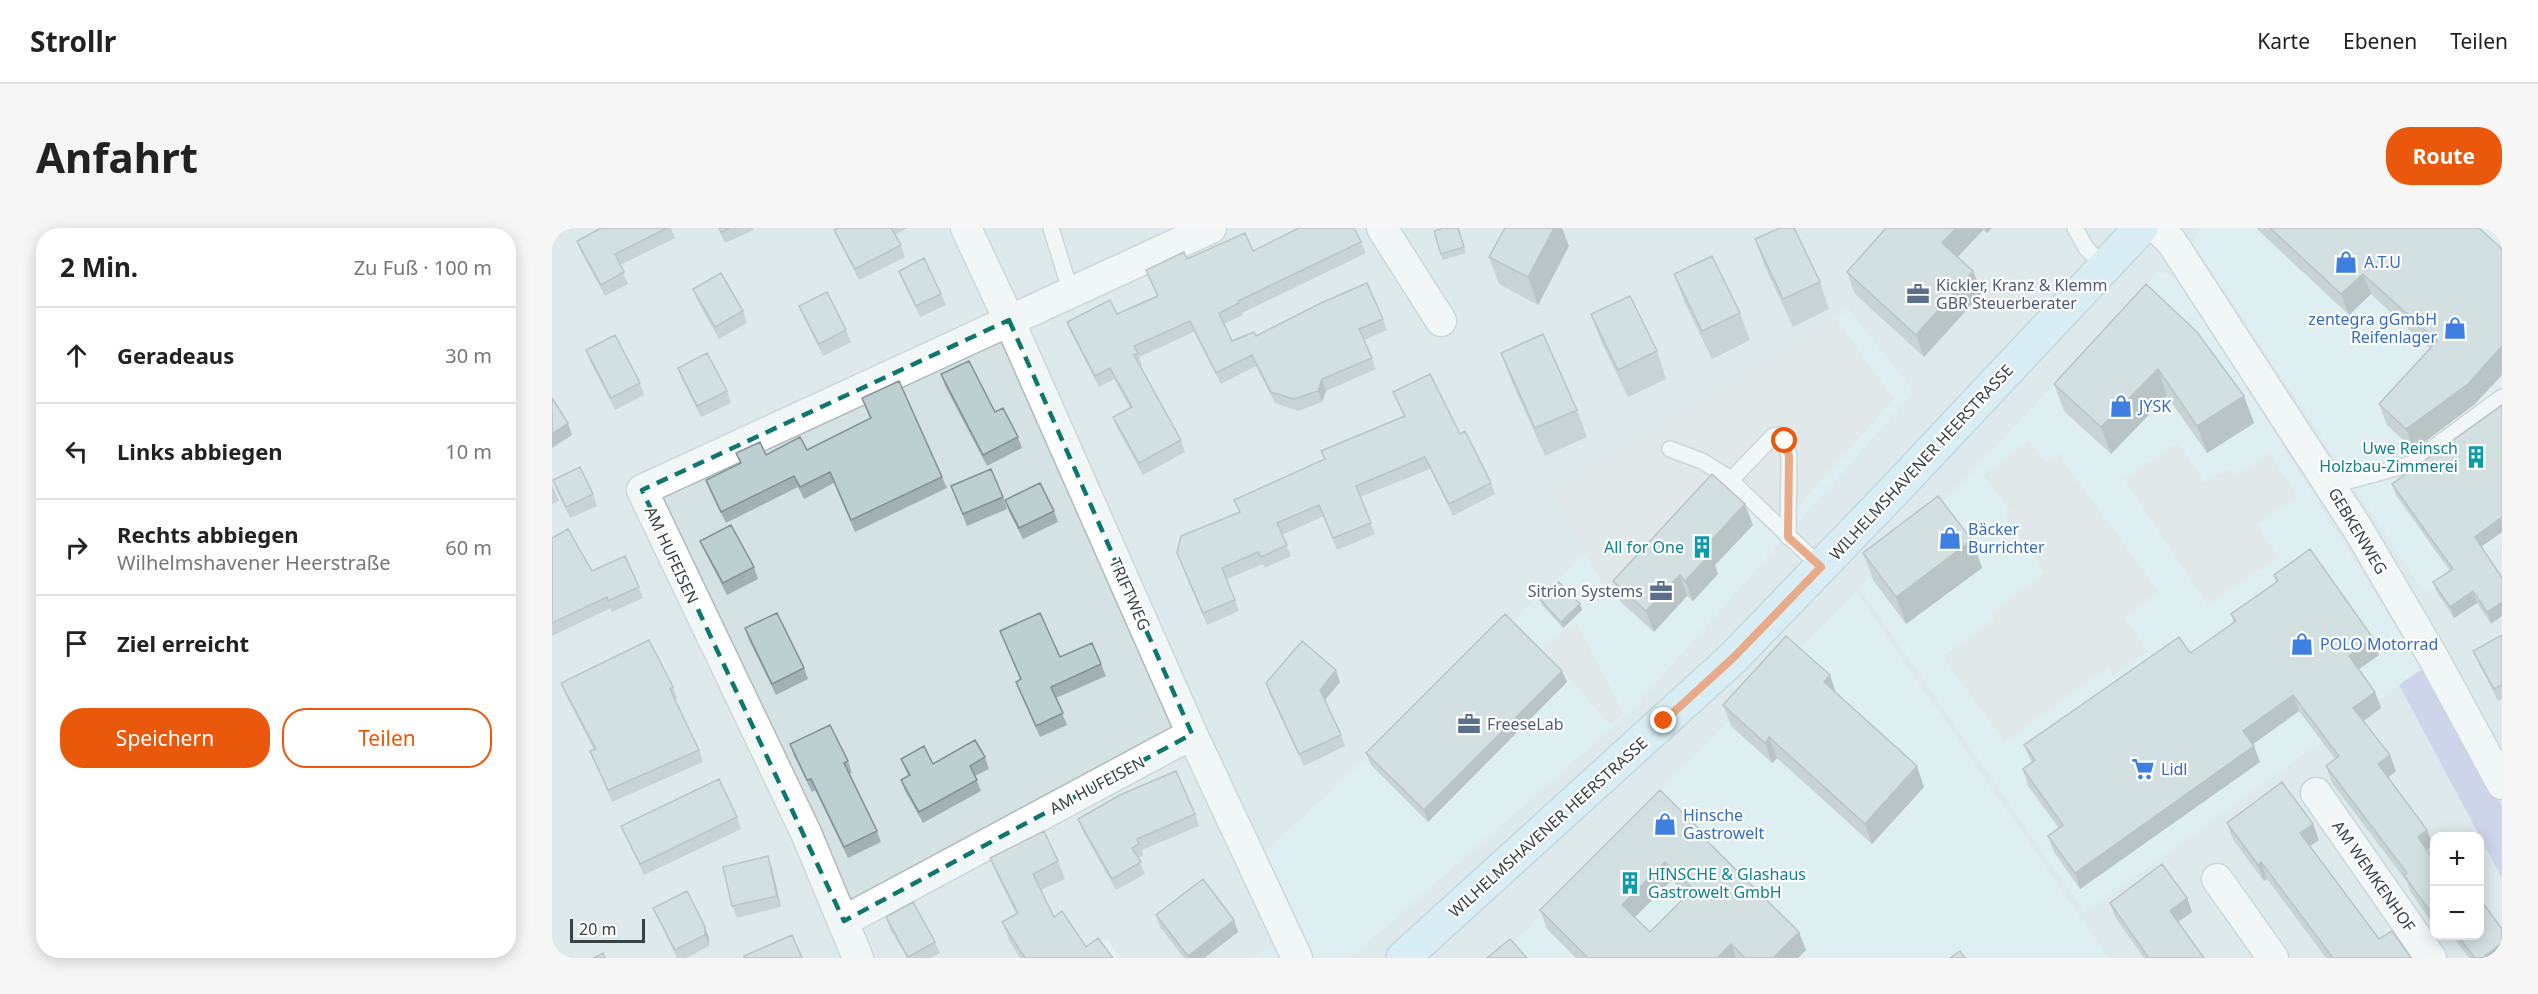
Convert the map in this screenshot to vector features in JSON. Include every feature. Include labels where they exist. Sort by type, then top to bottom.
[{"type":"street","name":"TRIFTWEG","points":[[966,228],[1192,734],[1297,958]]},
{"type":"street","points":[[1009,321],[1211,228]]},
{"type":"street","points":[[1382,228],[1441,321]]},
{"type":"street","name":"WILHELMSHAVENER HEERSTRASSE","points":[[1403,958],[1733,658],[2141,228]]},
{"type":"street","name":"GEBKENWEG","points":[[2157,228],[2171,241],[2330,486],[2433,657],[2494,750],[2502,784]]},
{"type":"street","name":"AM HUFEISEN","points":[[858,958],[806,833],[642,490],[1009,321]]},
{"type":"street","name":"AM HUFEISEN","points":[[844,921],[1192,734]]},
{"type":"street","name":"AM WEMKENHOF","points":[[2316,793],[2431,958]]},
{"type":"street","points":[[2217,879],[2273,958]]},
{"type":"lane","points":[[1051,228],[1071,293]]},
{"type":"lane","points":[[2075,228],[2086,248],[2105,267]]},
{"type":"lane","points":[[2330,486],[2411,464],[2502,397]]},
{"type":"lane","points":[[1731,480],[1773,436],[1778,435],[1785,441],[1789,456],[1788,537]]},
{"type":"lane","points":[[1670,449],[1702,460],[1731,480],[1821,567]]},
{"type":"highlighted area","points":[[1009,320],[1192,734],[844,921],[642,490]]},
{"type":"shaded area","points":[[552,228],[2502,228],[2502,958],[1350,958],[1631,711],[1253,958],[1120,958],[1107,939],[1080,958],[552,958]]},
{"type":"shaded area","points":[[2200,228],[2502,228],[2502,544],[2425,594],[2193,243]]},
{"type":"shaded area","points":[[2159,271],[2178,278],[2422,669],[2085,913],[1859,587],[1971,473]]},
{"type":"shaded area","points":[[1848,308],[1914,392],[1631,711],[1350,958],[1253,958],[1293,932],[1264,853]]},
{"type":"shaded area","points":[[1836,319],[1894,399],[1783,523],[1720,485],[1607,592],[1551,492]]},
{"type":"shaded area","points":[[2029,441],[2046,463],[2058,454],[2159,592],[2124,617],[2148,651],[2114,675],[2108,667],[2005,742],[1943,657],[1995,619],[1991,613],[2045,573],[2005,517],[2011,512],[1983,475]]},
{"type":"shaded area","points":[[2178,443],[2205,483],[2227,469],[2233,477],[2270,454],[2298,497],[2256,524],[2278,557],[2207,604],[2124,478]]},
{"type":"shaded area","points":[[1856,592],[2109,958],[1494,958],[1524,933],[1717,732]]},
{"type":"shaded area","points":[[1576,622],[1623,713],[1610,725],[1543,648]]},
{"type":"shaded area","points":[[2422,669],[2502,806],[2502,878],[2484,844],[2484,832],[2477,832],[2399,685]]},
{"type":"building","points":[[601,228],[667,228],[615,254],[624,272],[601,285],[577,241]]},
{"type":"building","points":[[838,228],[891,228],[901,245],[855,269],[834,230]]},
{"type":"building","points":[[1299,228],[1354,228],[1361,242],[1238,301],[1239,303],[1219,313],[1232,341],[1254,332],[1256,336],[1367,283],[1383,319],[1359,329],[1372,358],[1322,379],[1318,391],[1294,399],[1271,392],[1252,355],[1216,373],[1190,321],[1134,346],[1138,353],[1134,355],[1181,440],[1139,463],[1113,417],[1132,407],[1110,368],[1095,376],[1067,322],[1110,300],[1117,314],[1158,296],[1146,270],[1184,252],[1187,259],[1245,233],[1253,251]]},
{"type":"building","points":[[1443,228],[1458,228],[1464,247],[1441,254],[1434,231]]},
{"type":"building","points":[[1505,228],[1554,228],[1528,277],[1489,257]]},
{"type":"building","points":[[1780,228],[1794,228],[1820,282],[1783,299],[1755,239]]},
{"type":"building","name":"Kickler, Kranz & Klemm GBR Steuerberater","points":[[1886,228],[1956,228],[1942,243],[1973,271],[1916,335],[1847,272]]},
{"type":"building","name":"zentegra gGmbH Reifenlager","points":[[2270,228],[2479,228],[2502,249],[2502,346],[2468,384],[2406,429],[2379,404],[2437,341],[2363,274],[2341,294]]},
{"type":"building","points":[[1712,256],[1740,313],[1702,331],[1674,274]]},
{"type":"building","points":[[924,258],[941,294],[916,306],[899,271]]},
{"type":"building","points":[[721,273],[743,311],[715,327],[693,289]]},
{"type":"building","points":[[2146,284],[2197,332],[2244,396],[2197,426],[2158,369],[2101,427],[2054,384]]},
{"type":"building","points":[[827,292],[846,330],[819,344],[799,306]]},
{"type":"building","points":[[1630,296],[1657,351],[1618,370],[1591,314]]},
{"type":"building","points":[[1543,334],[1577,410],[1535,428],[1501,353]]},
{"type":"building","points":[[615,335],[640,383],[611,398],[586,350]]},
{"type":"building","points":[[707,353],[727,391],[697,406],[678,368]]},
{"type":"building","points":[[969,361],[995,412],[1003,408],[1018,437],[983,455],[941,374]]},
{"type":"building","points":[[1430,374],[1460,434],[1465,431],[1491,483],[1449,504],[1425,457],[1356,486],[1371,523],[1333,538],[1319,505],[1277,523],[1287,545],[1261,557],[1258,552],[1222,568],[1235,600],[1203,613],[1177,553],[1181,536],[1240,512],[1234,500],[1325,459],[1321,451],[1405,416],[1393,392]]},
{"type":"building","points":[[899,381],[942,477],[851,520],[830,472],[800,487],[794,476],[721,512],[706,480],[741,463],[736,453],[760,442],[766,455],[800,437],[807,450],[871,418],[862,398]]},
{"type":"building","points":[[552,398],[568,423],[552,434]]},
{"type":"building","name":"Uwe Reinsch Holzbau-Zimmerei","points":[[2502,405],[2502,517],[2475,537],[2502,578],[2502,602],[2487,612],[2473,591],[2450,607],[2433,582],[2453,569],[2392,484]]},
{"type":"building","points":[[580,467],[593,494],[566,507],[553,480]]},
{"type":"building","points":[[991,469],[1003,497],[963,514],[951,486]]},
{"type":"building","points":[[1712,474],[1745,504],[1705,547],[1711,553],[1685,581],[1680,575],[1646,611],[1613,581]]},
{"type":"building","points":[[1040,483],[1054,511],[1019,528],[1005,500]]},
{"type":"building","points":[[1938,496],[1972,540],[1896,597],[1863,553]]},
{"type":"building","points":[[731,525],[754,567],[723,583],[700,541]]},
{"type":"building","points":[[568,529],[592,571],[625,556],[639,587],[608,601],[607,597],[552,623],[552,538]]},
{"type":"building","points":[[2310,549],[2373,638],[2349,656],[2375,692],[2353,708],[2390,755],[2378,764],[2427,830],[2418,837],[2430,855],[2430,911],[2404,875],[2407,873],[2326,766],[2339,756],[2293,695],[2243,731],[2254,746],[2075,873],[2048,836],[2063,825],[2023,769],[2035,760],[2024,745],[2179,637],[2190,653],[2199,647],[2236,621],[2231,614],[2278,581],[2274,575]]},
{"type":"building","points":[[1559,582],[1580,604],[1561,622],[1540,599]]},
{"type":"building","points":[[777,613],[804,668],[772,684],[745,628]]},
{"type":"building","points":[[1040,613],[1060,657],[1092,643],[1101,664],[1051,687],[1063,713],[1036,726],[1016,682],[1021,679],[1000,631]]},
{"type":"building","name":"FreeseLab","points":[[1505,614],[1562,671],[1424,810],[1366,753]]},
{"type":"building","points":[[2502,635],[2502,685],[2494,689],[2473,651]]},
{"type":"building","points":[[1786,636],[1830,675],[1824,682],[1917,766],[1865,824],[1769,737],[1765,743],[1723,705]]},
{"type":"building","points":[[649,640],[673,687],[670,689],[699,750],[608,790],[590,751],[596,749],[561,683]]},
{"type":"building","points":[[1302,641],[1336,670],[1320,690],[1341,735],[1299,754],[1266,683]]},
{"type":"building","points":[[830,725],[848,761],[844,763],[877,831],[844,847],[811,779],[807,780],[790,744]]},
{"type":"building","points":[[975,740],[985,757],[970,766],[977,780],[919,812],[901,780],[910,775],[901,759],[924,746],[933,764]]},
{"type":"building","points":[[1176,771],[1195,814],[1137,839],[1139,844],[1132,848],[1141,862],[1112,879],[1078,819],[1120,795]]},
{"type":"building","points":[[719,779],[737,817],[640,864],[621,826]]},
{"type":"building","points":[[2282,782],[2313,824],[2300,833],[2379,939],[2392,931],[2411,958],[2333,958],[2261,862],[2258,865],[2227,823]]},
{"type":"building","points":[[1660,790],[1705,835],[1703,837],[1799,932],[1773,958],[1745,958],[1731,944],[1717,958],[1588,958],[1540,910]],"holes":[[[1665,862],[1693,889],[1650,932],[1622,905]]]},
{"type":"building","points":[[1044,831],[1058,861],[1033,874],[1054,917],[1062,911],[1086,947],[1098,938],[1113,958],[1025,958],[1002,922],[1018,913],[990,858]]},
{"type":"building","points":[[768,856],[777,896],[732,906],[723,867]]},
{"type":"building","points":[[2162,864],[2187,898],[2170,911],[2204,958],[2149,958],[2110,903]]},
{"type":"building","points":[[1203,879],[1234,920],[1188,956],[1156,915]]},
{"type":"building","points":[[687,891],[705,927],[705,935],[675,950],[653,908]]},
{"type":"building","points":[[913,902],[935,942],[908,957],[886,917]]},
{"type":"building","points":[[2484,905],[2502,929],[2502,943],[2482,958],[2475,958],[2461,940],[2484,940]]},
{"type":"building","points":[[792,935],[802,958],[744,958],[744,956]]},
{"type":"building","points":[[1510,939],[1527,958],[1487,958]]},
{"type":"building","points":[[1960,951],[1965,958],[1950,958]]},
{"type":"building","points":[[603,953],[605,958],[594,958]]},
{"type":"place","name":"A.T.U","points":[[2346,262]]},
{"type":"place","name":"Kickler, Kranz & Klemm GBR Steuerberater","points":[[1918,294]]},
{"type":"place","name":"zentegra gGmbH Reifenlager","points":[[2455,328]]},
{"type":"place","name":"JYSK","points":[[2121,406]]},
{"type":"place","name":"Uwe Reinsch Holzbau-Zimmerei","points":[[2476,457]]},
{"type":"place","name":"Bäcker Burrichter","points":[[1950,538]]},
{"type":"place","name":"All for One","points":[[1702,547]]},
{"type":"place","name":"Sitrion Systems","points":[[1661,591]]},
{"type":"place","name":"POLO Motorrad","points":[[2302,644]]},
{"type":"place","name":"FreeseLab","points":[[1469,724]]},
{"type":"place","name":"Lidl","points":[[2143,769]]},
{"type":"place","name":"Hinsche Gastrowelt","points":[[1665,824]]},
{"type":"place","name":"HINSCHE & Glashaus Gastrowelt GmbH","points":[[1630,883]]},
{"type":"route","points":[[1664,721],[1733,658],[1821,567],[1788,537],[1789,456],[1785,441]]}]
